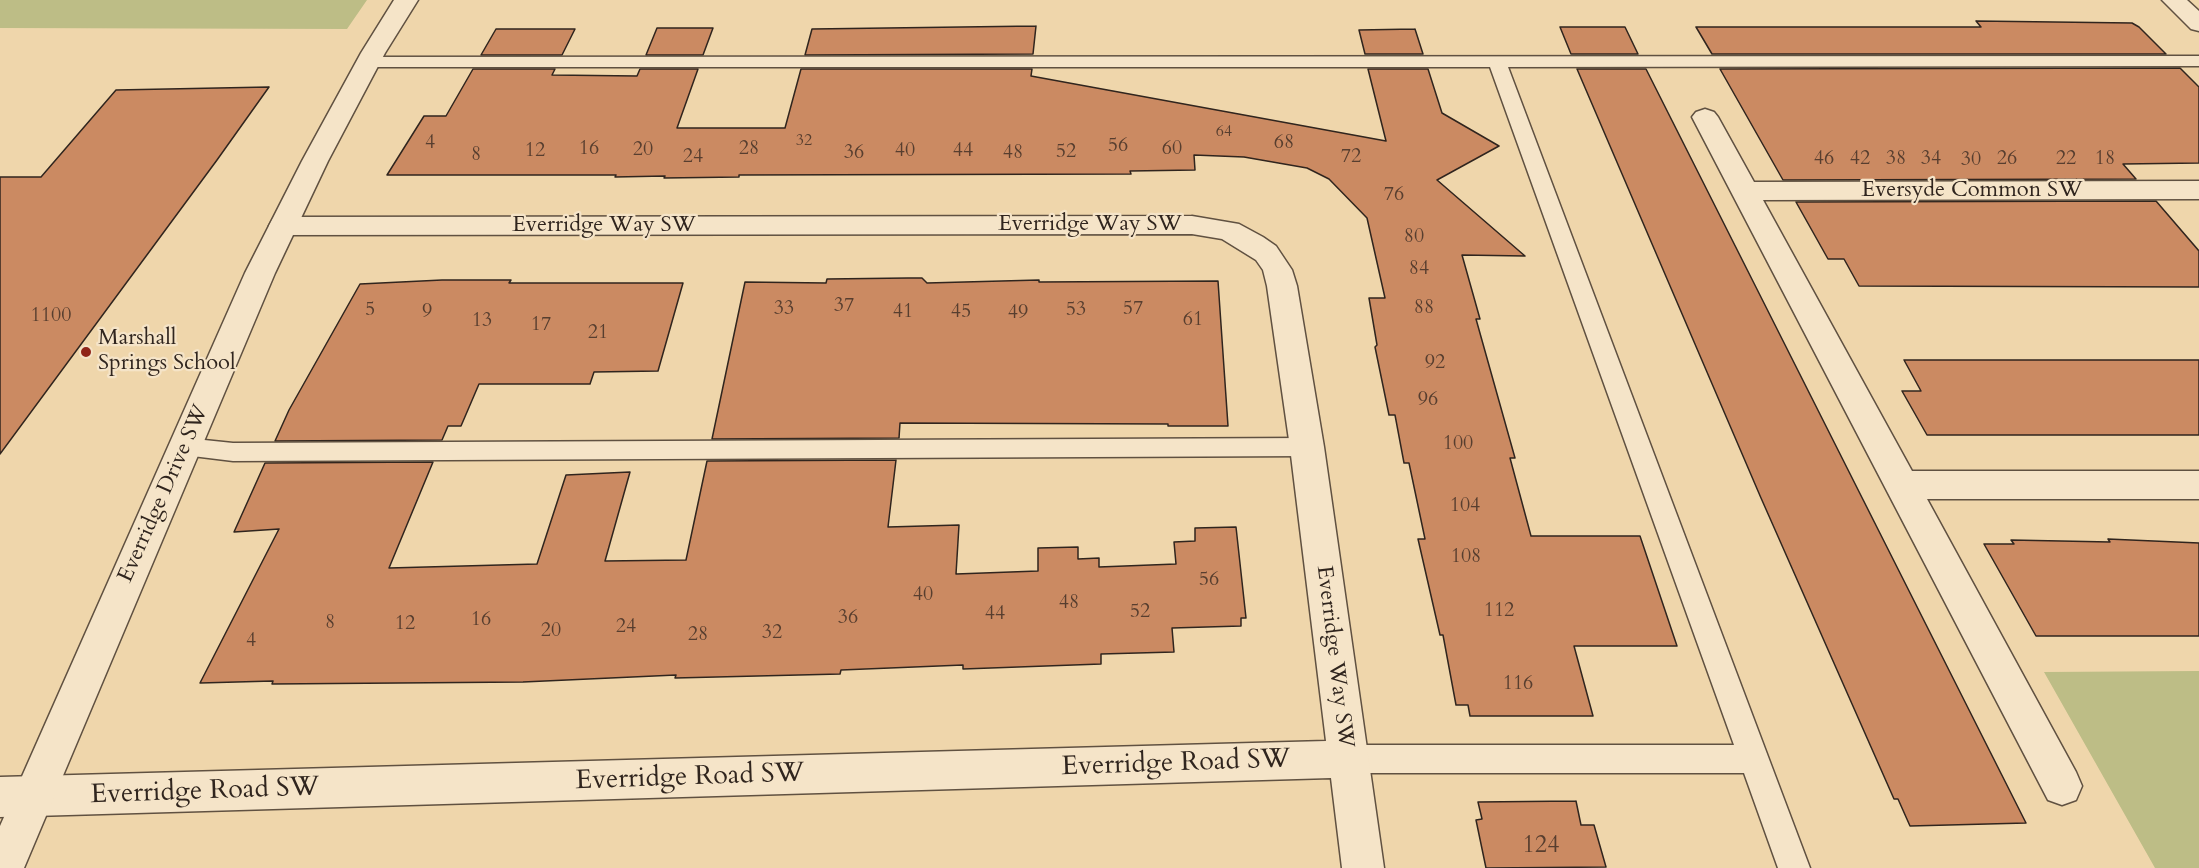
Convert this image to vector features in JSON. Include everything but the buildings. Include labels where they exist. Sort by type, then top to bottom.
[{"type":"street","name":"Everridge Drive SW","points":[[3,868],[17,796],[185,447],[283,226],[369,62],[406,0]]},
{"type":"street","points":[[2174,0],[2199,24]]},
{"type":"street","points":[[1705,117],[2062,786]]},
{"type":"street","points":[[2187,190],[2199,217]]},
{"type":"street","name":"Eversyde Common SW","points":[[1745,191],[2187,190]]},
{"type":"street","name":"Everridge Way SW","points":[[283,226],[1210,226],[1229,231],[1253,244],[1266,253],[1277,270],[1282,286],[1307,447],[1363,868]]},
{"type":"street","points":[[1901,485],[2199,485]]},
{"type":"street","name":"Everridge Road SW","points":[[17,796],[1347,759]]},
{"type":"lane","points":[[369,62],[2199,61]]},
{"type":"lane","points":[[1497,62],[1794,868]]},
{"type":"lane","points":[[185,447],[233,452],[1307,447]]},
{"type":"lane","points":[[1347,759],[1755,759]]},
{"type":"green space","points":[[0,0],[367,0],[347,29],[0,28]]},
{"type":"green space","points":[[2199,671],[2199,868],[2155,868],[2044,672]]},
{"type":"place","name":"Marshall Springs School","points":[[86,352]]}]
